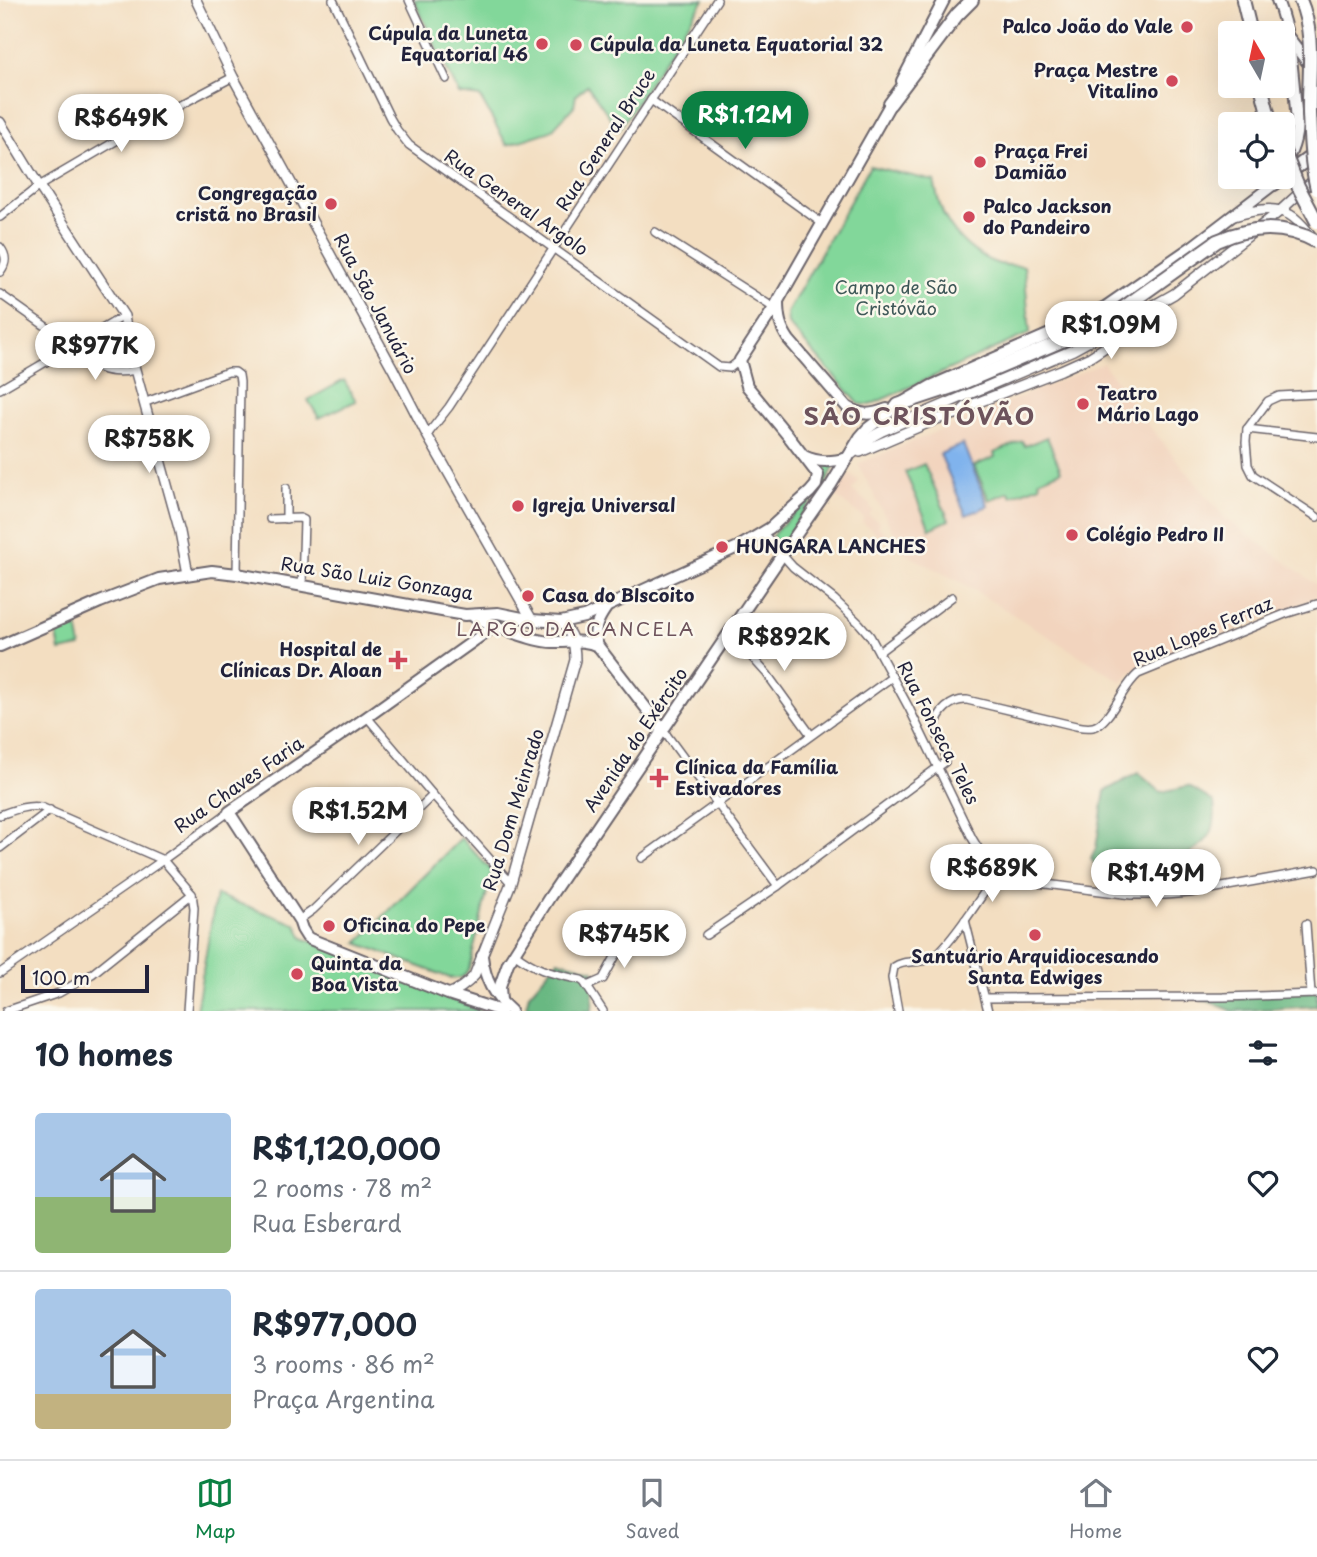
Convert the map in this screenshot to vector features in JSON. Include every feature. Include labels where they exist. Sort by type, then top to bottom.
[{"type":"highway","points":[[890,104],[957,15],[972,0]]},
{"type":"highway","points":[[1241,0],[1246,21]]},
{"type":"highway","points":[[1300,0],[1308,27],[1309,113],[1317,189]]},
{"type":"highway","points":[[1295,167],[1317,152]]},
{"type":"highway","points":[[1295,179],[1317,222]]},
{"type":"highway","points":[[1295,187],[1317,227]]},
{"type":"highway","points":[[898,405],[958,385],[1072,337],[1116,313],[1217,241],[1234,233],[1273,228],[1290,230],[1317,242]]},
{"type":"main road","points":[[944,0],[890,104],[776,305],[740,360],[747,386],[804,456],[827,462],[848,458],[867,429],[898,405],[931,386],[1103,309],[1193,246],[1265,189]]},
{"type":"main road","points":[[1277,0],[1285,21]]},
{"type":"main road","points":[[1295,46],[1308,63],[1317,69]]},
{"type":"main road","points":[[1294,98],[1297,132],[1295,140]]},
{"type":"main road","points":[[1295,173],[1317,164]]},
{"type":"main road","points":[[776,305],[782,330],[847,407],[864,415],[898,405]]},
{"type":"main road","name":"Rua São Luiz Gonzaga","points":[[0,646],[159,579],[212,571],[465,615],[498,613],[532,620],[561,622],[576,619],[740,546],[763,533],[816,485],[817,472],[804,456]]},
{"type":"main road","name":"Avenida do Exército","points":[[501,1006],[500,986],[514,953],[848,458]]},
{"type":"main road","points":[[607,606],[597,624],[595,638],[598,646],[663,730]]},
{"type":"main road","points":[[465,615],[538,640],[557,643],[592,642],[598,646]]},
{"type":"main road","points":[[496,625],[532,620]]},
{"type":"main road","name":"Rua Chaves Faria","points":[[229,812],[496,625]]},
{"type":"main road","points":[[229,812],[310,939],[448,993],[511,1011]]},
{"type":"main road","points":[[482,956],[484,972],[501,1006]]},
{"type":"street","name":"Rua São Januário","points":[[196,0],[233,77],[427,435],[532,620]]},
{"type":"street","name":"Rua General Argolo","points":[[334,0],[390,118],[408,145],[719,367],[730,368],[740,360]]},
{"type":"street","points":[[409,0],[446,79]]},
{"type":"street","name":"Rua General Bruce","points":[[427,435],[449,407],[717,0]]},
{"type":"street","points":[[0,217],[39,186],[150,121],[233,77]]},
{"type":"street","points":[[651,100],[822,224]]},
{"type":"street","points":[[0,122],[124,316],[135,370],[180,531],[188,574]]},
{"type":"street","points":[[848,458],[1090,357],[1124,335],[1280,211],[1317,177]]},
{"type":"street","points":[[1229,218],[1254,212],[1280,211],[1297,220],[1317,242]]},
{"type":"street","points":[[655,232],[776,305]]},
{"type":"street","points":[[0,247],[6,257],[0,272]]},
{"type":"street","points":[[0,294],[72,345],[87,361],[103,370],[120,373],[135,370]]},
{"type":"street","points":[[848,458],[882,431],[1073,350],[1174,294]]},
{"type":"street","points":[[0,389],[124,316]]},
{"type":"street","points":[[146,402],[228,372],[239,375],[237,574]]},
{"type":"street","points":[[1317,394],[1274,397],[1268,401],[1248,429],[1246,442],[1248,465],[1253,475],[1317,517]]},
{"type":"street","points":[[1248,429],[1317,437]]},
{"type":"street","points":[[286,488],[286,519]]},
{"type":"street","points":[[270,519],[304,520],[302,586]]},
{"type":"street","name":"Rua Fonseca Teles","points":[[763,533],[793,567],[859,623],[879,652],[972,838],[997,873]]},
{"type":"street","points":[[879,652],[952,597]]},
{"type":"street","name":"Rua Lopes Ferraz","points":[[938,768],[945,762],[946,755],[936,727],[946,707],[955,701],[967,700],[1076,726],[1094,727],[1102,722],[1138,674],[1285,614],[1317,604]]},
{"type":"street","points":[[561,622],[574,641]]},
{"type":"street","points":[[730,633],[767,674],[811,735]]},
{"type":"street","name":"Rua Dom Meinrado","points":[[448,993],[458,990],[474,976],[511,883],[575,660],[574,641]]},
{"type":"street","points":[[642,858],[892,677]]},
{"type":"street","points":[[368,717],[511,883]]},
{"type":"street","points":[[663,730],[778,886]]},
{"type":"street","points":[[706,935],[778,886],[938,768]]},
{"type":"street","points":[[299,919],[313,910],[433,795]]},
{"type":"street","points":[[0,815],[33,806],[50,810],[163,860],[192,894],[194,908],[187,1011]]},
{"type":"street","points":[[0,848],[50,810]]},
{"type":"street","name":"Rua Chaves Faria","points":[[0,973],[229,812]]},
{"type":"street","points":[[898,1011],[892,978],[894,967],[902,962],[922,961],[935,956],[965,920],[997,873],[1022,881],[1132,895],[1154,895],[1189,893],[1317,870]]},
{"type":"street","points":[[6,1011],[59,993],[92,974],[192,894]]},
{"type":"street","points":[[965,920],[988,1011]]},
{"type":"street","points":[[587,986],[603,979],[615,957],[641,924]]},
{"type":"street","points":[[985,998],[1314,994],[1306,924]]},
{"type":"street","points":[[514,953],[544,971],[581,980],[603,1011]]},
{"type":"shaded area","name":"Colégio Pedro II","points":[[1103,363],[1149,426],[1225,518],[1317,585],[1317,597],[1131,672],[1122,682],[964,584],[904,553],[858,464]]},
{"type":"shaded area","points":[[850,474],[859,481],[852,490],[871,505],[869,507],[873,510],[869,515],[880,523],[878,527],[887,534],[884,539],[862,522],[864,518],[834,495]]},
{"type":"green space","points":[[414,0],[704,0],[619,130],[587,85],[576,95],[574,106],[551,131],[507,145],[480,97],[459,94]]},
{"type":"green space","name":"Campo de São Cristóvão","points":[[870,166],[934,181],[944,215],[967,246],[996,263],[1024,266],[1030,333],[870,405],[859,404],[788,324],[787,313]]},
{"type":"green space","points":[[117,325],[122,329],[118,338],[125,342],[130,363],[128,368],[111,368],[97,363],[87,357],[84,347]]},
{"type":"green space","points":[[344,380],[356,401],[319,418],[308,400]]},
{"type":"green space","points":[[1047,437],[1061,471],[1039,480],[1040,485],[1011,496],[1009,492],[989,500],[974,466],[995,457],[994,453],[1022,441],[1025,446]]},
{"type":"green space","points":[[924,464],[949,520],[930,529],[905,472]]},
{"type":"green space","points":[[827,465],[835,465],[823,489],[779,546],[772,536],[820,488]]},
{"type":"green space","points":[[76,620],[81,647],[60,651],[55,624]]},
{"type":"green space","points":[[1138,773],[1161,792],[1188,786],[1214,802],[1215,815],[1211,833],[1201,845],[1175,863],[1175,888],[1133,893],[1101,885],[1091,858],[1096,848],[1105,791]]},
{"type":"green space","points":[[461,838],[492,871],[469,968],[464,976],[450,978],[357,943]]},
{"type":"green space","name":"Quinta da Boa Vista","points":[[216,895],[296,924],[303,938],[482,1011],[196,1011]]},
{"type":"green space","points":[[558,960],[594,970],[592,1011],[539,1011],[526,1006],[529,994]]},
{"type":"green space","points":[[1317,991],[1317,1006],[1233,1011],[1197,997]]},
{"type":"water","points":[[963,444],[988,506],[966,515],[940,454]]},
{"type":"place","name":"Palco João do Vale","points":[[1187,27]]},
{"type":"place","name":"Cúpula da Luneta Equatorial 46","points":[[542,44]]},
{"type":"place","name":"Cúpula da Luneta Equatorial 32","points":[[576,45]]},
{"type":"place","name":"Praça Mestre Vitalino","points":[[1172,81]]},
{"type":"place","name":"Praça Frei Damião","points":[[980,162]]},
{"type":"place","name":"Congregação cristã no Brasil","points":[[331,204]]},
{"type":"place","name":"Palco Jackson do Pandeiro","points":[[969,217]]},
{"type":"place","name":"Teatro Mário Lago","points":[[1083,404]]},
{"type":"place","name":"Igreja Universal","points":[[518,506]]},
{"type":"place","name":"Colégio Pedro II","points":[[1072,535]]},
{"type":"place","name":"HUNGARA LANCHES","points":[[722,547]]},
{"type":"place","name":"Casa do BIscoito","points":[[528,596]]},
{"type":"place","name":"Hospital de Clínicas Dr. Aloan","points":[[398,660]]},
{"type":"place","name":"Clínica da Família Estivadores","points":[[659,778]]},
{"type":"place","name":"Oficina do Pepe","points":[[329,926]]},
{"type":"place","name":"Santuário Arquidiocesando Santa Edwiges","points":[[1035,935]]},
{"type":"place","name":"Quinta da Boa Vista","points":[[297,974]]},
{"type":"district","name":"SÃO CRISTÓVÃO","points":[[920,417]]},
{"type":"district","name":"LARGO DA CANCELA","points":[[576,629]]}]
